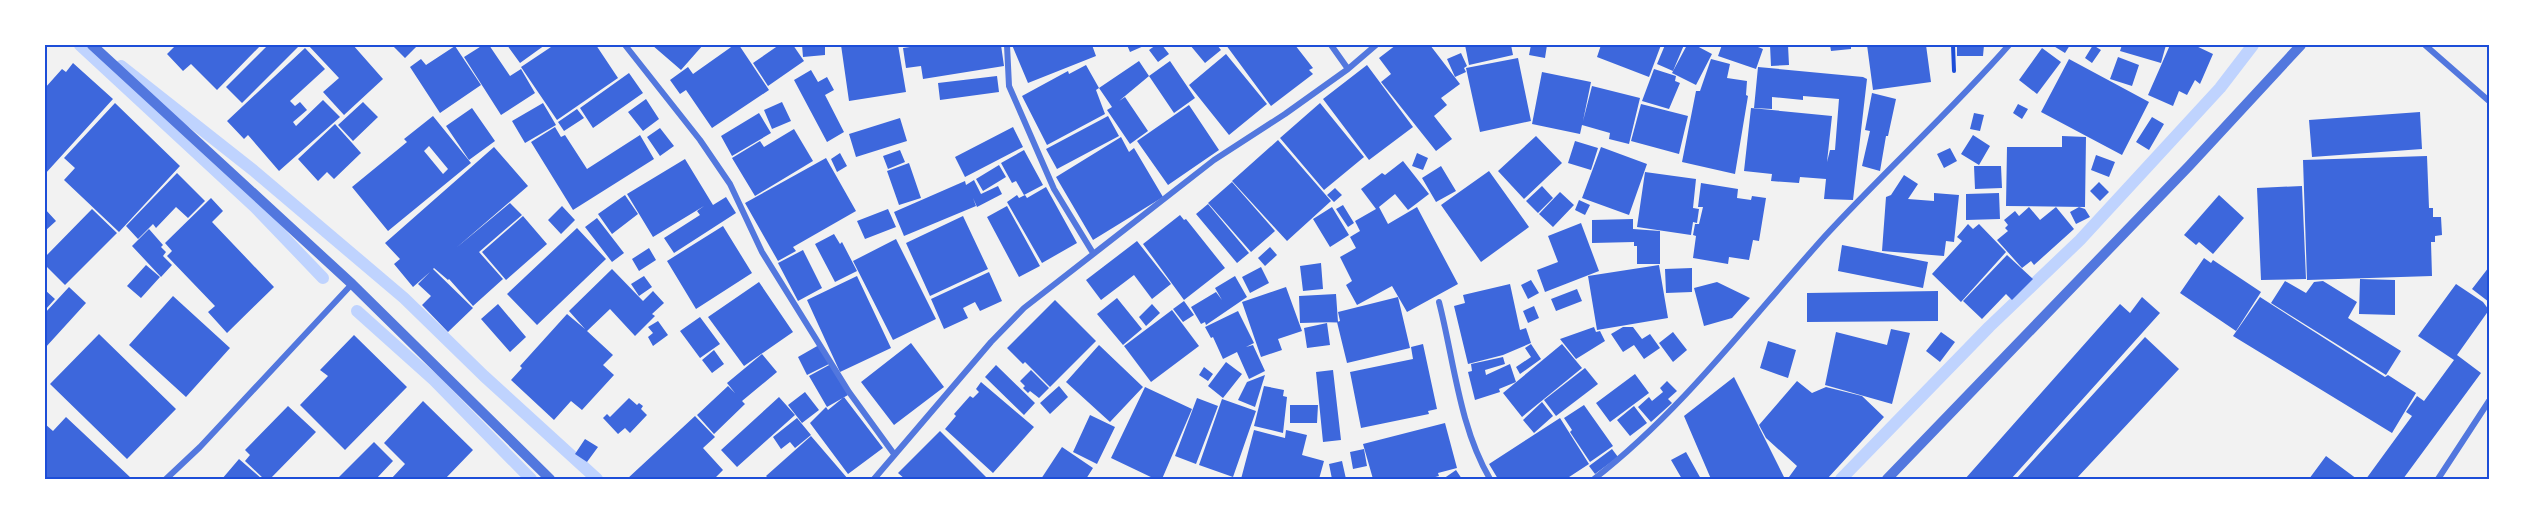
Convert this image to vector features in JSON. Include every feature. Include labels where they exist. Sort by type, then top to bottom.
[{"type":"street","points":[[92,45],[352,284],[550,479]]},
{"type":"street","points":[[625,45],[700,140],[730,184],[762,252],[849,392],[894,454]]},
{"type":"street","points":[[1007,45],[1009,86],[1054,189],[1094,253]]},
{"type":"street","points":[[1330,45],[1348,69]]},
{"type":"street","points":[[874,479],[1024,308],[1214,160],[1348,69],[1376,45]]},
{"type":"street","points":[[1594,479],[1625,455],[1668,413],[1834,227],[1888,170],[1966,94],[2009,45]]},
{"type":"street","points":[[1887,479],[2189,166],[2301,45]]},
{"type":"street","points":[[2425,45],[2489,101]]},
{"type":"street","points":[[166,479],[200,447],[352,284]]},
{"type":"street","points":[[1439,302],[1468,425],[1490,479]]},
{"type":"street","points":[[2438,479],[2489,401]]},
{"type":"building","points":[[176,45],[261,45],[217,90],[191,64],[183,71],[167,54]]},
{"type":"building","points":[[268,45],[300,45],[242,103],[226,87]]},
{"type":"building","points":[[308,45],[353,45],[383,79],[344,115],[323,92],[339,78]]},
{"type":"building","points":[[392,45],[418,45],[405,58]]},
{"type":"building","points":[[483,45],[489,45],[510,76],[521,69],[535,93],[501,115],[464,57]]},
{"type":"building","points":[[507,45],[545,45],[520,63]]},
{"type":"building","points":[[554,45],[596,45],[618,78],[557,120],[521,67]]},
{"type":"building","points":[[652,45],[703,45],[681,70]]},
{"type":"building","points":[[734,45],[739,45],[769,90],[712,128],[686,90],[680,94],[670,80],[688,67],[693,74]]},
{"type":"building","points":[[779,45],[793,45],[804,61],[768,86],[753,63]]},
{"type":"building","points":[[802,45],[825,45],[825,55],[803,57]]},
{"type":"building","points":[[841,45],[898,45],[906,92],[849,101]]},
{"type":"building","points":[[924,45],[1001,45],[1004,66],[923,79],[921,66],[906,68],[903,48]]},
{"type":"building","points":[[1012,45],[1092,45],[1096,56],[1028,83]]},
{"type":"building","points":[[1127,45],[1146,45],[1130,52]]},
{"type":"building","points":[[1156,45],[1162,45],[1169,54],[1158,62],[1149,50]]},
{"type":"building","points":[[1190,45],[1217,45],[1221,50],[1205,63]]},
{"type":"building","points":[[1226,45],[1295,45],[1313,68],[1309,70],[1313,74],[1271,106]]},
{"type":"building","points":[[1396,45],[1430,45],[1460,84],[1441,98],[1447,105],[1434,116],[1452,139],[1436,151],[1381,82],[1391,74],[1379,58]]},
{"type":"building","points":[[1465,45],[1511,45],[1513,55],[1469,65]]},
{"type":"building","points":[[1531,45],[1547,45],[1545,58],[1529,55]]},
{"type":"building","points":[[1601,45],[1661,45],[1649,77],[1597,57]]},
{"type":"building","points":[[1665,45],[1684,45],[1673,71],[1657,64]]},
{"type":"building","points":[[1687,45],[1695,45],[1712,54],[1696,85],[1672,73]]},
{"type":"building","points":[[1722,45],[1753,45],[1763,49],[1756,69],[1718,56]]},
{"type":"building","points":[[1770,45],[1788,45],[1789,65],[1771,66]]},
{"type":"building","points":[[1830,45],[1851,45],[1851,49],[1831,51]]},
{"type":"building","points":[[1867,45],[1926,45],[1931,82],[1873,90]]},
{"type":"building","points":[[1957,45],[1984,45],[1983,56],[1957,56]]},
{"type":"building","points":[[2052,45],[2070,45],[2065,53]]},
{"type":"building","points":[[2093,45],[2101,50],[2092,63],[2085,58]]},
{"type":"building","points":[[2122,45],[2166,45],[2161,63],[2120,51]]},
{"type":"building","points":[[2170,45],[2194,45],[2213,54],[2200,84],[2195,80],[2187,95],[2179,91],[2173,106],[2148,95]]},
{"type":"building","points":[[455,46],[481,85],[440,113],[410,67],[421,59],[426,65]]},
{"type":"building","points":[[305,48],[325,69],[290,101],[295,106],[300,102],[307,110],[293,122],[296,126],[323,100],[340,117],[279,171],[248,135],[244,139],[227,121]]},
{"type":"building","points":[[2042,48],[2061,62],[2037,94],[2019,80]]},
{"type":"building","points":[[1461,53],[1467,66],[1464,68],[1466,72],[1455,77],[1447,59]]},
{"type":"building","points":[[1226,54],[1267,104],[1229,135],[1189,85]]},
{"type":"building","points":[[2118,57],[2139,65],[2132,86],[2110,79]]},
{"type":"building","points":[[1518,58],[1531,121],[1480,132],[1466,68]]},
{"type":"building","points":[[1711,59],[1730,64],[1727,78],[1747,81],[1746,95],[1748,96],[1735,174],[1682,162],[1696,91],[1700,91]]},
{"type":"building","points":[[2069,59],[2149,102],[2122,155],[2041,112]]},
{"type":"building","points":[[1139,61],[1149,76],[1119,101],[1125,97],[1148,131],[1130,144],[1107,110],[1112,107],[1099,88]]},
{"type":"building","points":[[1170,61],[1195,98],[1174,113],[1149,76]]},
{"type":"building","points":[[73,63],[113,99],[45,174],[45,88],[62,69],[66,72]]},
{"type":"building","points":[[1086,65],[1099,88],[1096,90],[1105,114],[1047,145],[1022,96],[1068,71],[1069,74]]},
{"type":"building","points":[[1367,65],[1413,127],[1369,160],[1323,99]]},
{"type":"building","points":[[1758,67],[1867,79],[1853,200],[1824,199],[1826,179],[1800,177],[1799,183],[1771,181],[1772,174],[1744,171],[1751,108],[1832,116],[1827,162],[1830,150],[1835,150],[1839,99],[1803,96],[1803,100],[1772,97],[1772,109],[1754,108]]},
{"type":"building","points":[[1654,69],[1676,76],[1675,81],[1680,83],[1669,109],[1642,101]]},
{"type":"building","points":[[811,70],[818,82],[827,77],[834,90],[825,95],[844,132],[827,142],[794,80]]},
{"type":"building","points":[[1542,72],[1591,82],[1583,121],[1592,86],[1640,98],[1629,144],[1609,139],[1610,133],[1582,125],[1580,134],[1532,124]]},
{"type":"building","points":[[629,73],[643,93],[593,128],[580,108]]},
{"type":"building","points":[[997,76],[999,92],[940,100],[938,83]]},
{"type":"building","points":[[1872,93],[1896,99],[1880,171],[1862,166],[1870,131],[1865,130]]},
{"type":"building","points":[[646,99],[659,119],[643,131],[628,112]]},
{"type":"building","points":[[363,102],[378,117],[353,141],[338,125]]},
{"type":"building","points":[[782,102],[791,121],[772,129],[764,110]]},
{"type":"building","points":[[115,103],[180,166],[119,232],[64,180],[75,168],[64,158]]},
{"type":"building","points":[[543,103],[556,125],[525,143],[512,121]]},
{"type":"building","points":[[1320,103],[1364,157],[1324,190],[1280,138]]},
{"type":"building","points":[[1641,104],[1688,116],[1679,154],[1631,141]]},
{"type":"building","points":[[2018,104],[2028,109],[2022,119],[2013,113]]},
{"type":"building","points":[[1189,105],[1219,150],[1168,185],[1137,141]]},
{"type":"building","points":[[472,108],[495,141],[469,160],[446,126]]},
{"type":"building","points":[[577,109],[584,118],[564,131],[558,122]]},
{"type":"building","points":[[2420,112],[2422,149],[2312,157],[2309,120]]},
{"type":"building","points":[[759,113],[771,133],[732,156],[721,136]]},
{"type":"building","points":[[1974,113],[1984,115],[1980,131],[1970,129]]},
{"type":"building","points":[[433,116],[471,163],[388,231],[352,187],[407,142],[404,139]],"holes":[[[429,146],[448,169],[443,174],[424,151]]]},
{"type":"building","points":[[1108,116],[1119,136],[1057,169],[1046,149]]},
{"type":"building","points":[[2152,117],[2164,124],[2149,150],[2136,142]]},
{"type":"building","points":[[900,118],[907,141],[856,157],[849,134]]},
{"type":"building","points":[[335,124],[361,153],[334,179],[327,172],[318,181],[298,159]]},
{"type":"building","points":[[555,127],[561,137],[565,135],[587,169],[640,135],[654,159],[573,210],[531,142]]},
{"type":"building","points":[[1013,127],[1023,147],[965,177],[955,157]]},
{"type":"building","points":[[660,128],[674,146],[660,156],[647,137]]},
{"type":"building","points":[[794,129],[813,161],[755,196],[732,158],[760,141],[764,147]]},
{"type":"building","points":[[1973,135],[1990,146],[1979,165],[1961,154]]},
{"type":"building","points":[[1536,136],[1562,163],[1524,199],[1498,171]]},
{"type":"building","points":[[2062,136],[2086,137],[2085,207],[2006,206],[2007,147],[2062,147]]},
{"type":"building","points":[[1121,137],[1129,152],[1134,148],[1163,197],[1093,240],[1056,177]]},
{"type":"building","points":[[1278,140],[1331,201],[1287,241],[1232,181]]},
{"type":"building","points":[[1575,141],[1598,148],[1591,170],[1568,163]]},
{"type":"building","points":[[494,147],[528,186],[456,248],[510,203],[522,215],[479,252],[503,279],[473,306],[449,279],[433,269],[473,308],[448,332],[422,305],[431,296],[418,284],[430,272],[413,287],[394,264],[400,259],[385,243]]},
{"type":"building","points":[[1601,147],[1647,164],[1629,215],[1582,198]]},
{"type":"building","points":[[1950,148],[1957,161],[1944,168],[1937,154]]},
{"type":"building","points":[[900,150],[905,162],[888,169],[883,156]]},
{"type":"building","points":[[1024,150],[1043,185],[1024,195],[1016,181],[1012,183],[1001,163]]},
{"type":"building","points":[[840,153],[847,166],[837,172],[831,159]]},
{"type":"building","points":[[1417,153],[1428,158],[1423,170],[1412,166]]},
{"type":"building","points":[[2096,155],[2115,162],[2109,177],[2091,170]]},
{"type":"building","points":[[2427,156],[2429,208],[2433,208],[2433,217],[2441,217],[2442,235],[2435,236],[2435,242],[2431,242],[2432,276],[2307,280],[2303,160]]},
{"type":"building","points":[[826,158],[856,211],[793,247],[796,251],[778,261],[745,203]]},
{"type":"building","points":[[685,159],[713,205],[726,197],[736,213],[674,253],[664,238],[700,215],[697,211],[704,206],[653,237],[627,194]]},
{"type":"building","points":[[1403,161],[1429,194],[1408,210],[1395,194],[1379,207],[1388,224],[1417,207],[1458,284],[1407,312],[1392,286],[1357,305],[1346,285],[1352,281],[1340,257],[1356,248],[1350,237],[1360,231],[1355,221],[1376,209],[1361,189]]},
{"type":"building","points":[[909,163],[921,198],[899,205],[887,171]]},
{"type":"building","points":[[999,165],[1006,177],[983,191],[976,179]]},
{"type":"building","points":[[1441,166],[1456,191],[1436,202],[1422,178]]},
{"type":"building","points":[[1974,166],[2001,166],[2002,188],[1975,189]]},
{"type":"building","points":[[1489,171],[1529,227],[1481,262],[1441,205]]},
{"type":"building","points":[[1645,172],[1696,179],[1693,208],[1699,209],[1697,223],[1693,222],[1691,235],[1637,227]]},
{"type":"building","points":[[177,173],[205,201],[188,218],[176,207],[156,228],[153,224],[138,239],[126,226]]},
{"type":"building","points":[[1904,175],[1918,184],[1908,199],[1934,201],[1934,193],[1959,195],[1954,242],[1946,241],[1944,256],[1882,251],[1886,197],[1891,195]]},
{"type":"building","points":[[974,180],[981,194],[998,186],[1002,194],[977,207],[973,198],[976,206],[904,236],[894,212],[965,181],[966,185]]},
{"type":"building","points":[[1232,182],[1275,231],[1251,252],[1208,203]]},
{"type":"building","points":[[2099,182],[2109,192],[2100,201],[2090,191]]},
{"type":"building","points":[[1701,183],[1738,189],[1737,198],[1751,200],[1752,196],[1766,198],[1759,241],[1753,240],[1749,260],[1729,257],[1728,264],[1693,258],[1695,224],[1699,224],[1703,207],[1698,207]]},
{"type":"building","points":[[1542,186],[1553,198],[1538,213],[1526,201]]},
{"type":"building","points":[[2302,186],[2306,279],[2261,280],[2257,188]]},
{"type":"building","points":[[1046,187],[1077,243],[1042,263],[1007,202],[1017,195],[1019,198],[1025,195],[1027,198]]},
{"type":"building","points":[[1335,188],[1342,195],[1334,202],[1327,195]]},
{"type":"building","points":[[1560,192],[1574,205],[1553,227],[1539,214]]},
{"type":"building","points":[[1999,193],[2000,219],[1966,220],[1966,194]]},
{"type":"building","points":[[625,195],[638,214],[612,234],[598,214]]},
{"type":"building","points":[[2219,195],[2244,218],[2213,254],[2199,242],[2196,245],[2184,235]]},
{"type":"building","points":[[211,198],[223,211],[212,222],[274,287],[227,333],[208,312],[215,306],[167,256],[172,251],[165,243]]},
{"type":"building","points":[[1579,200],[1590,205],[1585,215],[1575,210]]},
{"type":"building","points":[[1208,204],[1249,253],[1237,263],[1196,214]]},
{"type":"building","points":[[1343,205],[1354,223],[1348,227],[1336,209]]},
{"type":"building","points":[[562,206],[575,220],[561,234],[548,220]]},
{"type":"building","points":[[1007,206],[1040,266],[1019,277],[987,217]]},
{"type":"building","points":[[1332,207],[1349,235],[1330,247],[1313,219]]},
{"type":"building","points":[[2029,207],[2040,220],[2056,207],[2074,229],[2034,265],[2031,261],[2022,268],[1997,240],[2008,231],[2005,228],[2008,225],[2004,220],[2015,211],[2019,216]]},
{"type":"building","points":[[2079,207],[2085,209],[2090,217],[2076,224],[2070,212]]},
{"type":"building","points":[[45,209],[56,221],[45,231]]},
{"type":"building","points":[[92,209],[117,233],[65,285],[45,265],[45,257]]},
{"type":"building","points":[[888,209],[896,227],[865,239],[857,221]]},
{"type":"building","points":[[1180,215],[1184,220],[1186,219],[1225,268],[1184,300],[1143,244]]},
{"type":"building","points":[[523,216],[547,244],[506,280],[482,252]]},
{"type":"building","points":[[963,216],[988,269],[930,296],[906,243]]},
{"type":"building","points":[[597,218],[624,253],[612,262],[585,227]]},
{"type":"building","points":[[1633,219],[1633,229],[1660,231],[1660,264],[1637,264],[1637,246],[1634,246],[1634,242],[1592,243],[1592,220]]},
{"type":"building","points":[[1581,223],[1599,271],[1545,292],[1537,270],[1558,262],[1548,236]]},
{"type":"building","points":[[1968,224],[1973,229],[1979,224],[2006,252],[1961,302],[1932,274],[1962,241],[1957,237]]},
{"type":"building","points":[[723,226],[752,273],[696,309],[667,261]]},
{"type":"building","points":[[577,228],[606,259],[537,325],[507,294]]},
{"type":"building","points":[[149,229],[163,245],[161,247],[166,252],[163,256],[172,265],[161,277],[132,246]]},
{"type":"building","points":[[834,234],[840,244],[842,242],[857,271],[835,282],[815,244]]},
{"type":"building","points":[[896,239],[936,319],[893,340],[853,261]]},
{"type":"building","points":[[1137,241],[1171,284],[1152,299],[1134,275],[1101,300],[1086,280]]},
{"type":"building","points":[[1842,245],[1928,262],[1923,288],[1838,271]]},
{"type":"building","points":[[1270,247],[1277,255],[1265,266],[1258,258]]},
{"type":"building","points":[[649,248],[656,260],[639,271],[632,259]]},
{"type":"building","points":[[803,250],[822,288],[798,301],[778,263]]},
{"type":"building","points":[[2007,255],[2033,279],[2012,300],[2006,294],[1982,319],[1963,301]]},
{"type":"building","points":[[2204,258],[2211,263],[2213,260],[2261,292],[2236,331],[2180,293]]},
{"type":"building","points":[[1321,263],[1323,289],[1303,291],[1300,266]]},
{"type":"building","points":[[146,265],[160,277],[141,298],[127,286]]},
{"type":"building","points":[[1659,265],[1668,318],[1597,330],[1588,276]]},
{"type":"building","points":[[1261,267],[1269,283],[1250,293],[1242,277]]},
{"type":"building","points":[[2489,267],[2489,302],[2472,289]]},
{"type":"building","points":[[1692,268],[1692,292],[1666,293],[1665,269]]},
{"type":"building","points":[[612,269],[643,301],[653,291],[664,303],[652,314],[655,316],[635,336],[610,309],[587,331],[613,355],[603,365],[614,375],[582,410],[571,401],[554,420],[511,380],[522,368],[520,366],[567,314],[585,329],[569,311]]},
{"type":"building","points":[[989,272],[1002,301],[980,311],[975,302],[963,308],[968,318],[944,329],[931,299]]},
{"type":"building","points":[[644,276],[652,287],[639,296],[631,284]]},
{"type":"building","points":[[857,276],[891,348],[840,372],[807,300]]},
{"type":"building","points":[[1235,276],[1247,297],[1206,325],[1205,322],[1201,324],[1191,307],[1216,292],[1222,300],[1215,288]]},
{"type":"building","points":[[2360,279],[2395,280],[2395,315],[2359,314]]},
{"type":"building","points":[[1531,280],[1539,293],[1528,299],[1521,285]]},
{"type":"building","points":[[2285,281],[2306,293],[2314,282],[2323,281],[2357,302],[2348,318],[2401,351],[2386,375],[2271,303]]},
{"type":"building","points":[[759,282],[793,332],[744,366],[708,317]]},
{"type":"building","points":[[1717,282],[1750,298],[1732,318],[1704,326],[1694,288]]},
{"type":"building","points":[[1510,284],[1520,330],[1526,328],[1531,343],[1503,355],[1468,364],[1454,306],[1465,303],[1463,295]]},
{"type":"building","points":[[2456,284],[2483,302],[2489,310],[2457,355],[2481,373],[2403,479],[2366,479],[2412,416],[2406,412],[2417,396],[2424,401],[2454,360],[2418,336]]},
{"type":"building","points":[[69,287],[86,303],[45,348],[45,313]]},
{"type":"building","points":[[1286,287],[1302,331],[1278,339],[1282,350],[1261,357],[1242,302]]},
{"type":"building","points":[[1577,289],[1582,301],[1556,311],[1551,299]]},
{"type":"building","points":[[45,290],[55,299],[45,310]]},
{"type":"building","points":[[1938,291],[1938,321],[1807,322],[1807,293]]},
{"type":"building","points":[[1336,294],[1338,322],[1300,323],[1299,296]]},
{"type":"building","points":[[173,296],[230,348],[186,397],[129,345]]},
{"type":"building","points":[[1398,297],[1410,348],[1347,363],[1337,322],[1340,321],[1338,312]]},
{"type":"building","points":[[2142,297],[2160,313],[2011,479],[1965,479],[2120,304],[2130,313]]},
{"type":"building","points":[[2260,297],[2385,377],[2388,375],[2416,393],[2392,433],[2233,336]]},
{"type":"building","points":[[1117,298],[1142,329],[1123,345],[1097,314]]},
{"type":"building","points":[[1055,300],[1096,341],[1050,387],[1007,348]]},
{"type":"building","points":[[1184,301],[1194,315],[1183,322],[1173,309]]},
{"type":"building","points":[[498,304],[526,337],[510,352],[481,319]]},
{"type":"building","points":[[1152,304],[1160,313],[1146,326],[1139,317]]},
{"type":"building","points":[[1534,306],[1539,318],[1528,323],[1523,311]]},
{"type":"building","points":[[1172,310],[1199,346],[1151,382],[1124,346]]},
{"type":"building","points":[[1238,311],[1254,343],[1246,347],[1253,345],[1265,371],[1249,379],[1237,352],[1223,359],[1213,337],[1211,338],[1205,327]]},
{"type":"building","points":[[700,317],[720,344],[700,358],[680,331]]},
{"type":"building","points":[[658,321],[668,335],[653,346],[648,337],[653,333],[648,327]]},
{"type":"building","points":[[1327,323],[1330,345],[1307,348],[1304,328]]},
{"type":"building","points":[[1594,327],[1596,332],[1600,331],[1605,341],[1576,359],[1560,339]]},
{"type":"building","points":[[1623,327],[1633,327],[1642,339],[1650,334],[1660,348],[1644,359],[1634,345],[1623,352],[1611,334]]},
{"type":"building","points":[[1891,329],[1910,333],[1892,404],[1825,385],[1836,332],[1887,345]]},
{"type":"building","points":[[1673,332],[1687,350],[1673,362],[1659,343]]},
{"type":"building","points":[[1941,332],[1955,342],[1940,362],[1926,351]]},
{"type":"building","points":[[99,334],[176,409],[127,459],[50,384]]},
{"type":"building","points":[[354,335],[407,387],[345,450],[300,405],[328,376],[320,370]]},
{"type":"building","points":[[2145,337],[2179,369],[2076,479],[2016,479]]},
{"type":"building","points":[[1768,341],[1796,350],[1788,378],[1760,368]]},
{"type":"building","points":[[911,343],[944,387],[894,425],[861,382]]},
{"type":"building","points":[[1423,344],[1437,409],[1428,411],[1429,414],[1361,428],[1350,372],[1413,359],[1411,347]]},
{"type":"building","points":[[1531,344],[1541,359],[1520,374],[1516,367],[1531,357],[1525,348]]},
{"type":"building","points":[[1562,344],[1582,368],[1522,417],[1503,393]]},
{"type":"building","points":[[819,345],[829,364],[807,375],[798,357]]},
{"type":"building","points":[[1099,345],[1143,387],[1110,422],[1066,382]]},
{"type":"building","points":[[714,350],[724,364],[712,373],[702,360]]},
{"type":"building","points":[[762,354],[777,372],[742,401],[745,404],[714,434],[697,415],[728,386],[735,393],[727,383]]},
{"type":"building","points":[[1503,357],[1505,364],[1485,370],[1486,375],[1510,364],[1516,382],[1499,389],[1500,392],[1475,400],[1468,372],[1472,371],[1471,364]]},
{"type":"building","points":[[1226,362],[1242,374],[1223,398],[1208,386]]},
{"type":"building","points":[[831,364],[848,395],[827,407],[809,376]]},
{"type":"building","points":[[996,365],[1035,403],[1024,415],[985,377]]},
{"type":"building","points":[[1204,367],[1213,374],[1208,381],[1199,375]]},
{"type":"building","points":[[1585,368],[1598,384],[1556,416],[1544,400]]},
{"type":"building","points":[[1031,370],[1049,388],[1039,398],[1030,391],[1028,393],[1020,381]]},
{"type":"building","points":[[1333,370],[1341,440],[1323,442],[1316,372]]},
{"type":"building","points":[[1635,374],[1649,393],[1610,422],[1596,403]]},
{"type":"building","points":[[1265,375],[1255,407],[1238,400],[1247,382]]},
{"type":"building","points":[[1734,377],[1785,479],[1711,479],[1684,416]]},
{"type":"building","points":[[1667,381],[1677,391],[1668,399],[1672,403],[1651,422],[1638,407],[1649,397],[1652,401],[1663,392],[1660,388]]},
{"type":"building","points":[[1797,381],[1812,393],[1826,387],[1862,396],[1884,417],[1827,479],[1791,479],[1789,477],[1797,466],[1766,438],[1759,425]]},
{"type":"building","points":[[981,382],[1034,427],[993,473],[945,429],[956,416],[954,414],[970,396],[973,398],[979,392],[976,389]]},
{"type":"building","points":[[1059,386],[1068,397],[1050,414],[1040,403]]},
{"type":"building","points":[[1264,386],[1284,390],[1283,396],[1287,397],[1283,433],[1254,426]]},
{"type":"building","points":[[1145,387],[1192,409],[1162,479],[1155,479],[1111,458]]},
{"type":"building","points":[[805,392],[819,410],[802,423],[788,405]]},
{"type":"building","points":[[779,397],[795,415],[737,467],[721,450]]},
{"type":"building","points":[[844,397],[883,448],[848,474],[810,423],[826,407],[828,410]]},
{"type":"building","points":[[629,398],[637,405],[639,403],[643,406],[641,409],[647,415],[630,433],[625,428],[618,434],[603,418],[607,414],[610,417]]},
{"type":"building","points":[[1197,398],[1218,406],[1196,464],[1175,456]]},
{"type":"building","points":[[1222,399],[1256,411],[1233,477],[1199,465]]},
{"type":"building","points":[[423,401],[473,450],[445,479],[391,479],[405,464],[384,443]]},
{"type":"building","points":[[1542,402],[1553,416],[1534,433],[1523,420]]},
{"type":"building","points":[[1290,405],[1318,405],[1317,423],[1290,423]]},
{"type":"building","points":[[1584,405],[1613,446],[1590,462],[1570,432],[1572,430],[1564,418]]},
{"type":"building","points":[[288,406],[316,432],[270,479],[264,479],[245,461],[250,455],[245,450]]},
{"type":"building","points":[[1634,406],[1647,423],[1630,436],[1617,420]]},
{"type":"building","points":[[1090,415],[1115,427],[1097,464],[1073,452]]},
{"type":"building","points":[[695,416],[715,437],[703,448],[723,470],[714,479],[627,479]]},
{"type":"building","points":[[66,417],[131,478],[45,479],[45,424],[53,431]]},
{"type":"building","points":[[797,418],[811,435],[795,448],[790,442],[781,449],[773,437]]},
{"type":"building","points":[[1560,418],[1589,464],[1566,479],[1498,479],[1489,464]]},
{"type":"building","points":[[1445,423],[1457,468],[1438,473],[1439,476],[1428,479],[1373,479],[1363,444]]},
{"type":"building","points":[[1254,430],[1285,438],[1286,430],[1307,435],[1302,455],[1324,461],[1319,479],[1241,479]]},
{"type":"building","points":[[940,431],[987,478],[905,479],[898,473]]},
{"type":"building","points":[[811,436],[848,479],[769,479],[766,476]]},
{"type":"building","points":[[585,439],[598,447],[587,462],[575,454]]},
{"type":"building","points":[[374,442],[393,461],[376,479],[337,479]]},
{"type":"building","points":[[1062,447],[1093,468],[1086,479],[1041,479]]},
{"type":"building","points":[[1364,449],[1367,466],[1353,469],[1350,452]]},
{"type":"building","points":[[1612,449],[1618,457],[1595,474],[1589,466]]},
{"type":"building","points":[[1686,452],[1701,479],[1682,479],[1671,460]]},
{"type":"building","points":[[2326,456],[2357,479],[2309,479]]},
{"type":"building","points":[[239,459],[262,479],[222,479]]},
{"type":"building","points":[[1342,461],[1346,479],[1332,479],[1329,464]]},
{"type":"building","points":[[1456,470],[1462,479],[1443,479]]},
{"type":"waterway","points":[[80,45],[255,207],[323,278]]},
{"type":"waterway","points":[[1841,479],[1989,327],[2080,240],[2220,88],[2253,45]]},
{"type":"waterway","points":[[121,66],[253,170],[404,298],[484,376],[597,479]]},
{"type":"waterway","points":[[357,311],[434,380],[531,479]]}]
